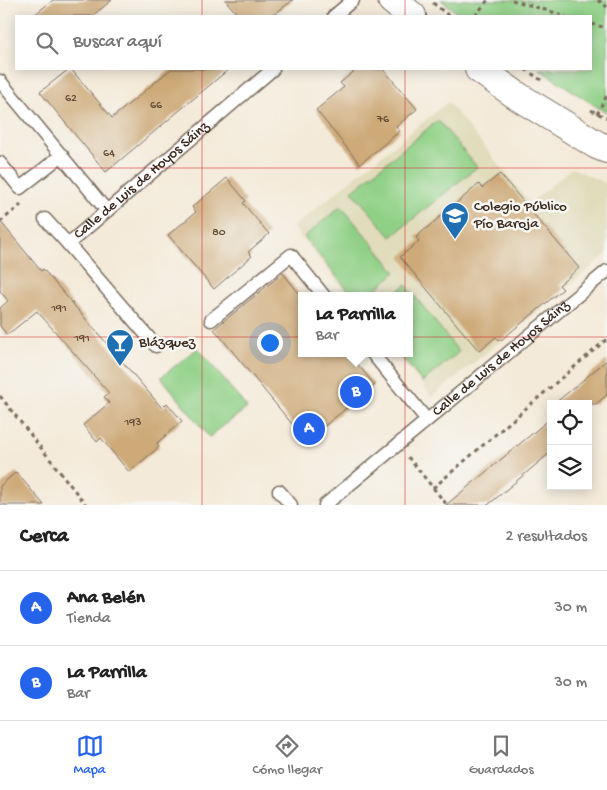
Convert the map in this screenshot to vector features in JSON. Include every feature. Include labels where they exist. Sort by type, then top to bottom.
[{"type":"street","points":[[392,0],[411,15]]},
{"type":"street","points":[[481,70],[519,97],[607,150]]},
{"type":"lane","points":[[335,15],[353,0]]},
{"type":"lane","name":"Calle de Luis de Hoyos Sáinz","points":[[156,346],[68,244],[272,70]]},
{"type":"lane","points":[[0,81],[107,210]]},
{"type":"lane","points":[[0,163],[20,188],[62,155]]},
{"type":"lane","points":[[45,219],[68,244]]},
{"type":"lane","points":[[211,320],[290,255],[321,292]]},
{"type":"lane","name":"Calle de Luis de Hoyos Sáinz","points":[[325,505],[607,272]]},
{"type":"lane","points":[[375,357],[427,420]]},
{"type":"lane","points":[[279,491],[291,505]]},
{"type":"path","points":[[428,0],[448,15]]},
{"type":"path","points":[[476,15],[488,0]]},
{"type":"path","points":[[512,0],[563,15]]},
{"type":"path","points":[[598,0],[607,7]]},
{"type":"path","points":[[592,24],[607,28]]},
{"type":"path","points":[[597,114],[607,95]]},
{"type":"path","points":[[0,222],[28,199],[45,219]]},
{"type":"path","points":[[433,488],[607,339]]},
{"type":"path","points":[[0,396],[86,505]]},
{"type":"path","points":[[398,444],[447,505]]},
{"type":"shaded area","name":"Colegio Público Pío Baroja","points":[[448,102],[530,203],[572,168],[607,184],[607,254],[432,397],[399,357],[413,357],[413,292],[346,292],[293,227]]},
{"type":"green space","points":[[441,0],[607,0],[607,112],[541,70],[592,70],[592,15],[460,15]]},
{"type":"green space","points":[[438,120],[477,167],[391,237],[352,191]]},
{"type":"green space","points":[[341,206],[396,272],[373,292],[350,292],[304,237]]},
{"type":"green space","points":[[406,285],[412,292],[397,292]]},
{"type":"green space","points":[[413,294],[459,352],[422,382],[402,357],[413,357]]},
{"type":"green space","points":[[198,348],[247,408],[209,437],[161,377]]},
{"type":"building","points":[[53,0],[112,0],[93,15],[34,15]]},
{"type":"building","points":[[225,0],[293,0],[273,15],[238,15]]},
{"type":"building","points":[[68,70],[72,70],[112,118],[170,70],[228,70],[106,172],[40,92]]},
{"type":"building","points":[[356,70],[384,70],[417,109],[396,127],[400,131],[360,164],[316,110],[344,87],[340,83]]},
{"type":"building","points":[[500,174],[579,268],[559,285],[563,289],[500,341],[496,337],[479,351],[400,257],[419,241],[416,237],[479,184],[482,188]]},
{"type":"building","points":[[227,178],[246,201],[243,203],[269,234],[248,252],[252,256],[214,289],[168,235],[196,212],[192,207]]},
{"type":"building","points":[[0,221],[41,271],[43,269],[162,408],[167,403],[182,421],[157,443],[159,447],[129,472],[101,438],[97,442],[83,425],[109,403],[104,397],[109,393],[37,311],[7,335],[0,326],[0,308],[8,301],[0,291]]},
{"type":"building","points":[[283,273],[298,292],[298,357],[351,357],[375,385],[306,441],[214,329]]},
{"type":"building","points":[[607,360],[607,395],[596,404],[592,404],[592,400],[559,400]]},
{"type":"building","points":[[547,421],[547,455],[488,505],[446,505]]},
{"type":"building","points":[[16,472],[44,505],[0,505],[0,486]]},
{"type":"place","name":"Colegio Público Pío Baroja","points":[[455,240]]},
{"type":"place","name":"Blázquez","points":[[120,367]]},
{"type":"place","name":"La Parrilla","points":[[356,392]]},
{"type":"place","name":"Ana Belén","points":[[309,429]]}]
